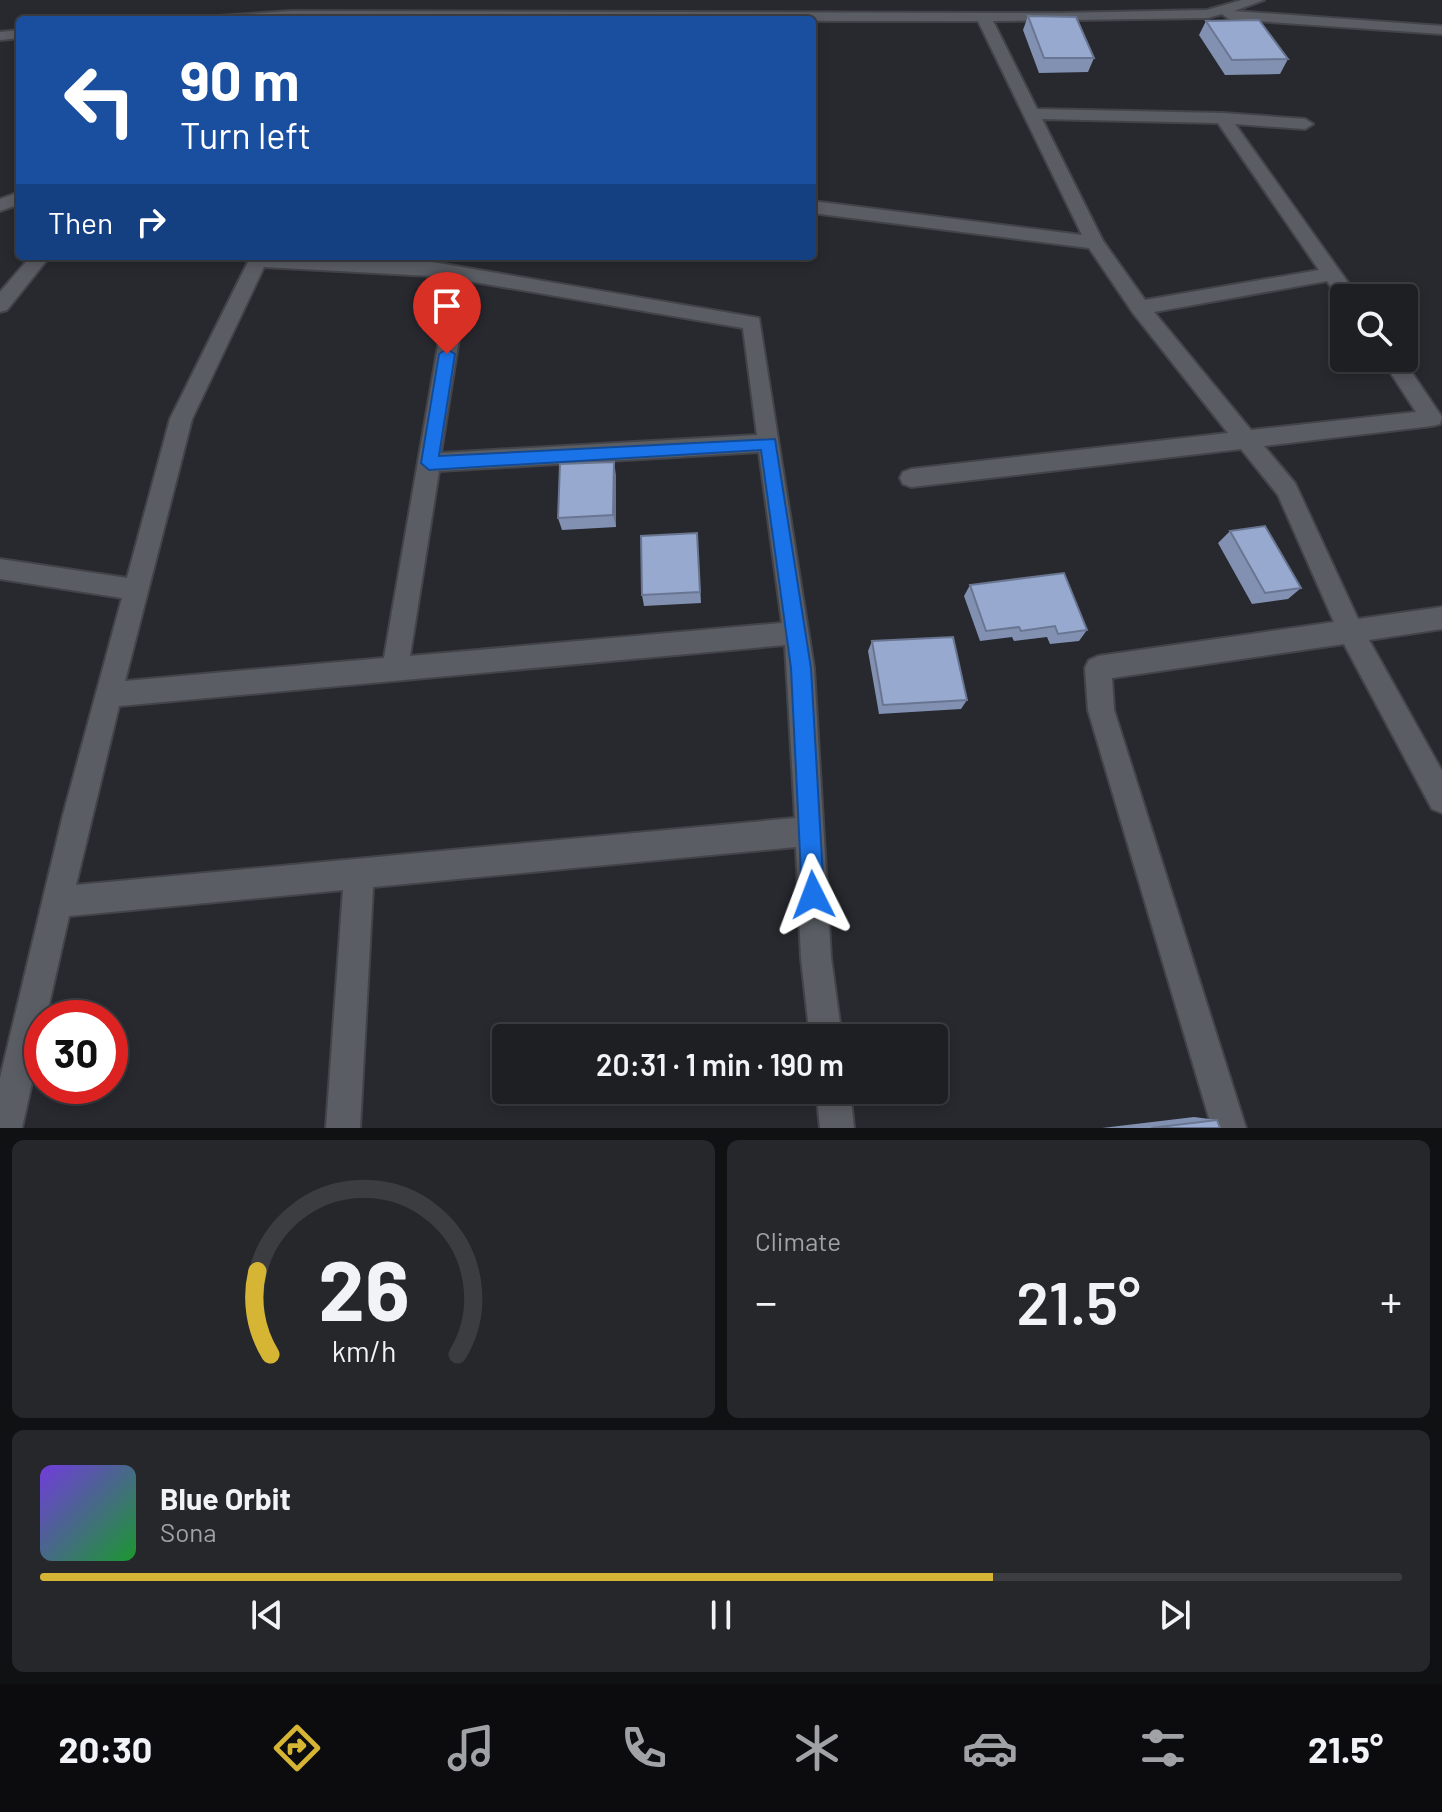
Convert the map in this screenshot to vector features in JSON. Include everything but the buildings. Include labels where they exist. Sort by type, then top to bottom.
[{"type":"street","points":[[1208,14],[1257,0]]},
{"type":"street","points":[[277,16],[1208,14],[1442,30]]},
{"type":"street","points":[[983,16],[1095,243],[1140,308],[1287,490],[1350,630],[1442,799]]},
{"type":"street","points":[[1031,114],[1223,118],[1305,124]]},
{"type":"street","points":[[1223,118],[1339,284]]},
{"type":"street","points":[[816,208],[1095,243]]},
{"type":"street","points":[[0,305],[38,260]]},
{"type":"street","points":[[5,1128],[108,695],[181,419],[258,260],[432,268],[752,323],[801,668],[816,958],[824,1024]]},
{"type":"street","points":[[395,669],[460,273]]},
{"type":"street","points":[[1140,308],[1332,274]]},
{"type":"street","points":[[911,478],[1432,418],[1401,372]]},
{"type":"street","points":[[429,463],[769,443]]},
{"type":"street","points":[[0,569],[136,590]]},
{"type":"street","points":[[1229,1128],[1101,710],[1098,668],[1442,618]]},
{"type":"street","points":[[108,695],[796,633]]},
{"type":"street","points":[[57,902],[810,831]]},
{"type":"street","points":[[343,1128],[359,874]]},
{"type":"street","points":[[834,1104],[837,1128]]},
{"type":"route","points":[[447,354],[429,463],[769,443],[801,668],[813,895]]}]
